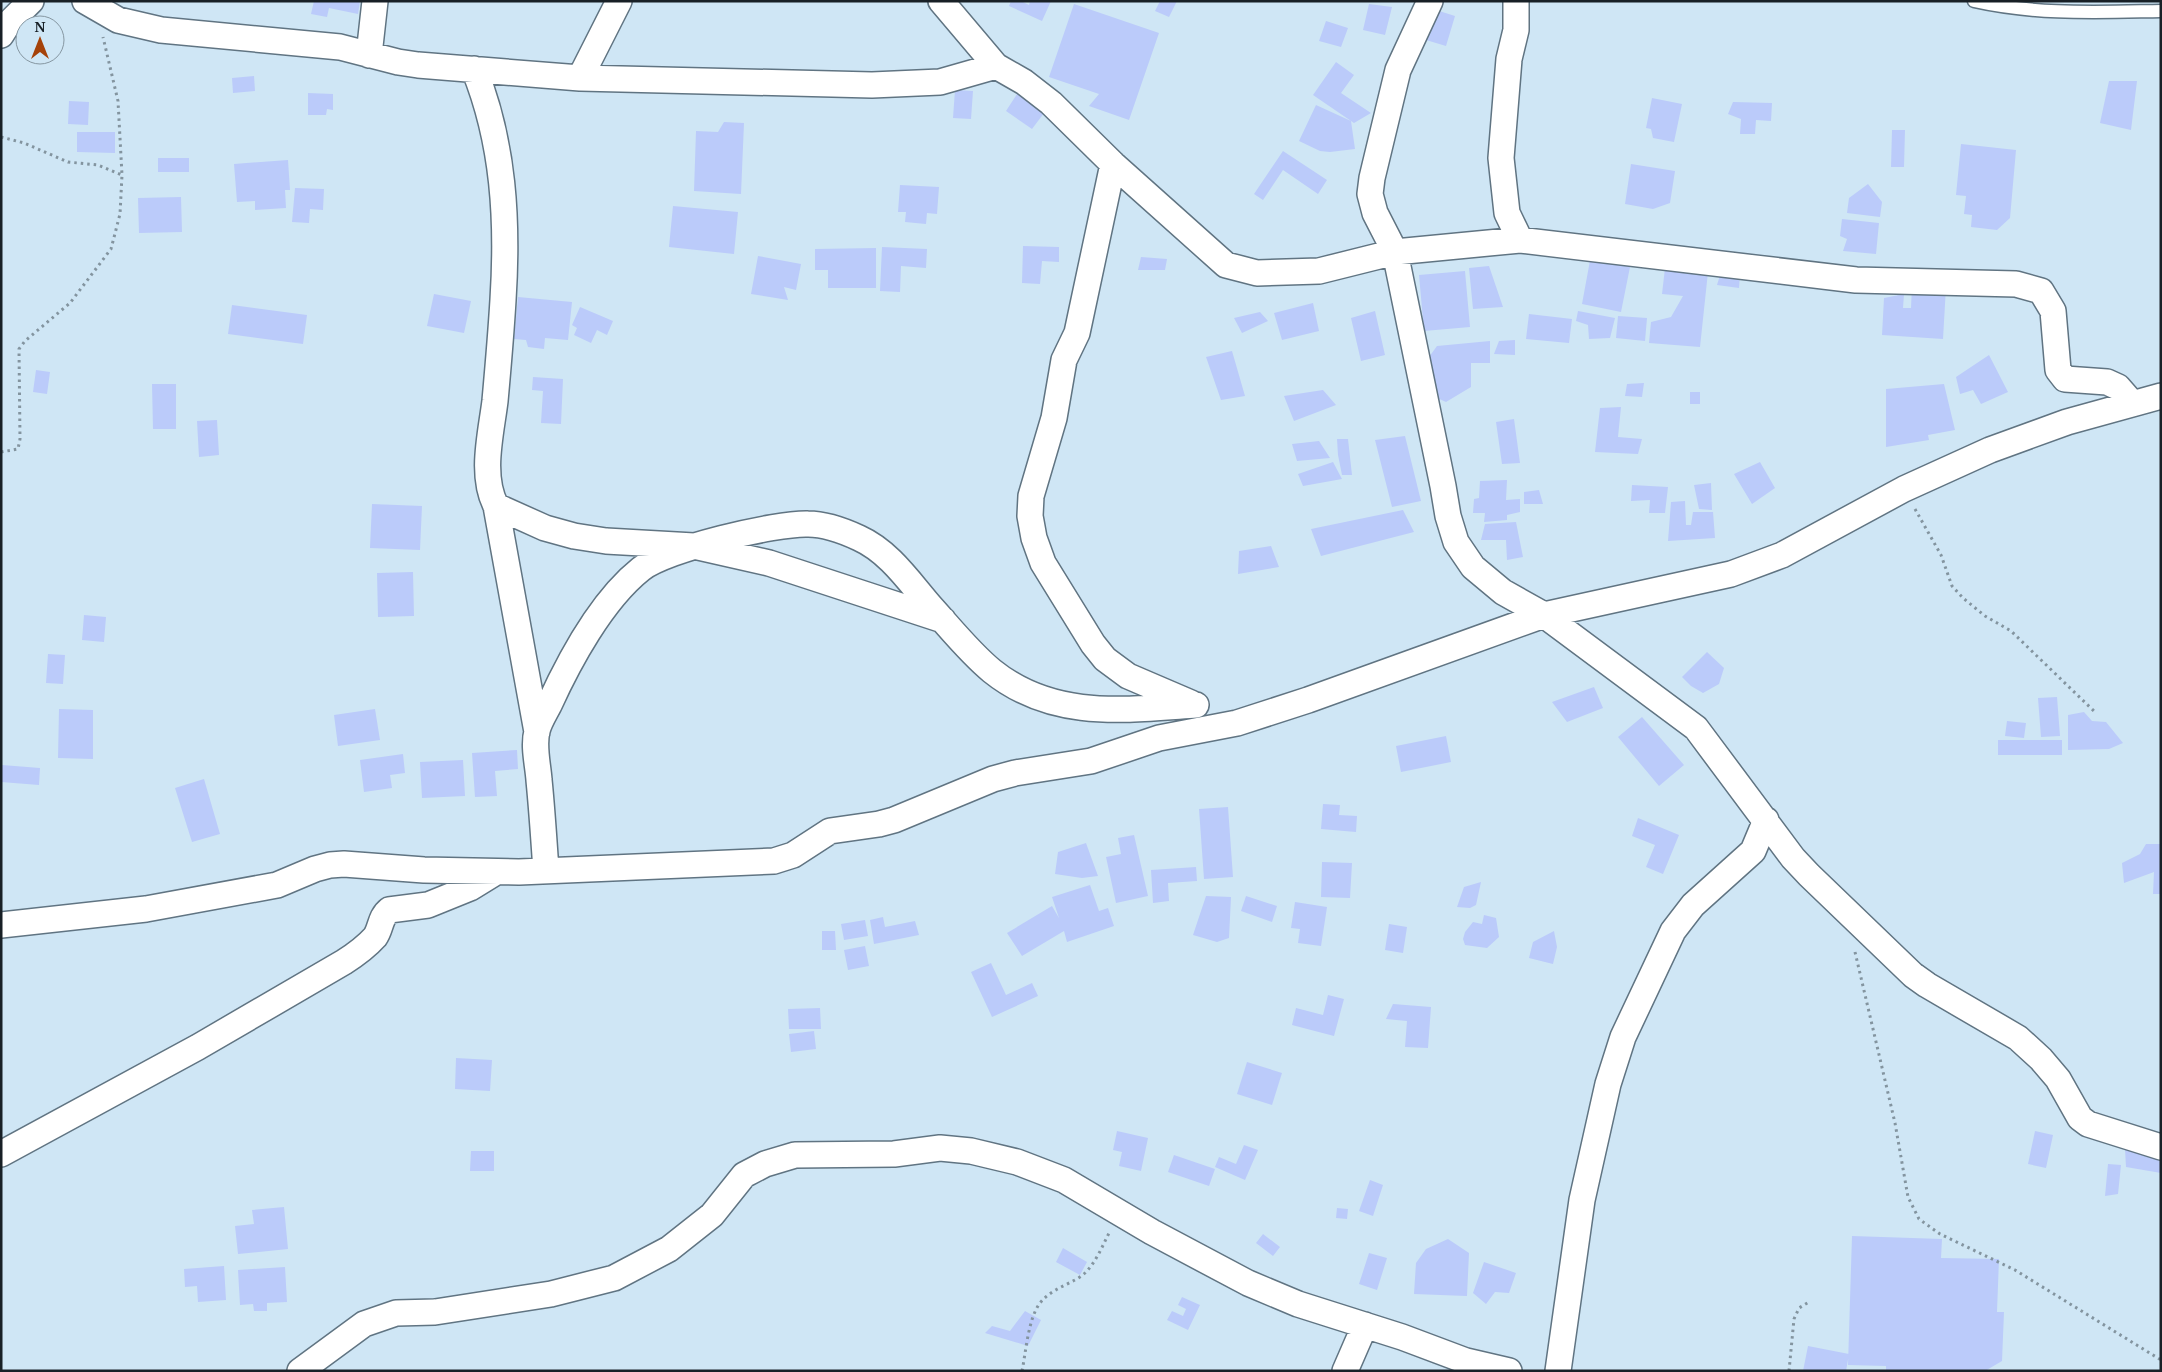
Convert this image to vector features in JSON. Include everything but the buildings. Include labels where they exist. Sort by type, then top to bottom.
[{"type":"street","points":[[1,35],[8,24],[31,1]]},
{"type":"street","points":[[369,55],[375,1]]},
{"type":"street","points":[[580,78],[619,1]]},
{"type":"street","points":[[942,1],[996,66],[1024,82],[1051,103],[1114,164],[1226,265],[1239,270],[1257,273],[1319,271],[1394,252],[1520,240],[1856,280],[2016,284],[2041,291],[2053,311],[2058,370],[2065,379],[2107,382],[2118,386],[2132,403]]},
{"type":"street","points":[[1430,1],[1394,84],[1370,194],[1374,213],[1394,252],[1448,516],[1456,542],[1473,567],[1503,592],[1544,614],[1696,728],[1793,858],[1913,975],[2018,1038],[2041,1059],[2058,1080],[2080,1118],[2088,1124],[2161,1147]]},
{"type":"street","points":[[1516,1],[1516,30],[1508,68],[1501,158],[1507,213],[1520,240]]},
{"type":"street","points":[[90,4],[118,20],[161,30],[340,47],[398,62],[580,78],[913,84],[940,82],[996,66]]},
{"type":"street","points":[[474,69],[485,96],[494,130],[503,189],[504,297],[496,393],[488,449],[489,490],[496,506],[537,732],[546,871]]},
{"type":"street","points":[[1114,164],[1077,333],[1064,360],[1054,418],[1031,496],[1030,516],[1034,538],[1042,563],[1104,659],[1128,676],[1237,722]]},
{"type":"street","points":[[1,925],[146,909],[277,885],[315,869],[330,865],[344,864],[496,872],[774,861],[793,854],[830,831],[894,820],[993,779],[1015,773],[1091,761],[1159,738],[1237,722],[1326,694],[1544,614],[1731,574],[1782,555],[1904,489],[1999,447],[2067,422],[2161,396]]},
{"type":"street","points":[[496,506],[545,528],[574,536],[606,541],[694,546],[769,563],[943,620]]},
{"type":"street","points":[[537,732],[557,687],[612,597],[642,568],[694,546],[777,526],[797,524],[812,524],[834,529],[860,539],[886,555],[970,650],[993,671],[1014,686],[1048,701],[1074,707],[1102,710],[1196,705]]},
{"type":"street","points":[[1558,1371],[1582,1200],[1608,1084],[1623,1037],[1673,931],[1693,905],[1753,851],[1766,820]]},
{"type":"street","points":[[1,1154],[198,1047],[344,962],[376,936],[385,913],[389,910],[428,905],[470,888],[496,872]]},
{"type":"street","points":[[300,1371],[364,1324],[396,1313],[435,1312],[551,1294],[614,1278],[669,1249],[712,1215],[744,1175],[765,1164],[795,1155],[894,1154],[940,1148],[971,1152],[1017,1162],[1064,1180],[1152,1232],[1248,1283],[1298,1304],[1365,1325],[1466,1361],[1509,1371]]},
{"type":"street","points":[[1345,1371],[1365,1325]]},
{"type":"lane","points":[[1974,1],[1999,7],[2042,12],[2161,11]]},
{"type":"path","points":[[1,452],[18,449],[20,439],[19,349],[24,341],[70,302],[111,249],[120,214],[122,175],[118,101],[90,4]]},
{"type":"path","points":[[1,137],[24,143],[68,162],[98,165],[122,175]]},
{"type":"path","points":[[1904,489],[1941,555],[1952,586],[1985,616],[2011,631],[2096,713]]},
{"type":"path","points":[[1854,948],[1895,1123],[1908,1197],[1919,1219],[1940,1234],[2015,1270],[2161,1360]]},
{"type":"path","points":[[1022,1371],[1032,1318],[1040,1304],[1058,1287],[1084,1274],[1099,1255],[1119,1212]]},
{"type":"path","points":[[1789,1371],[1794,1319],[1799,1308],[1809,1302]]}]
